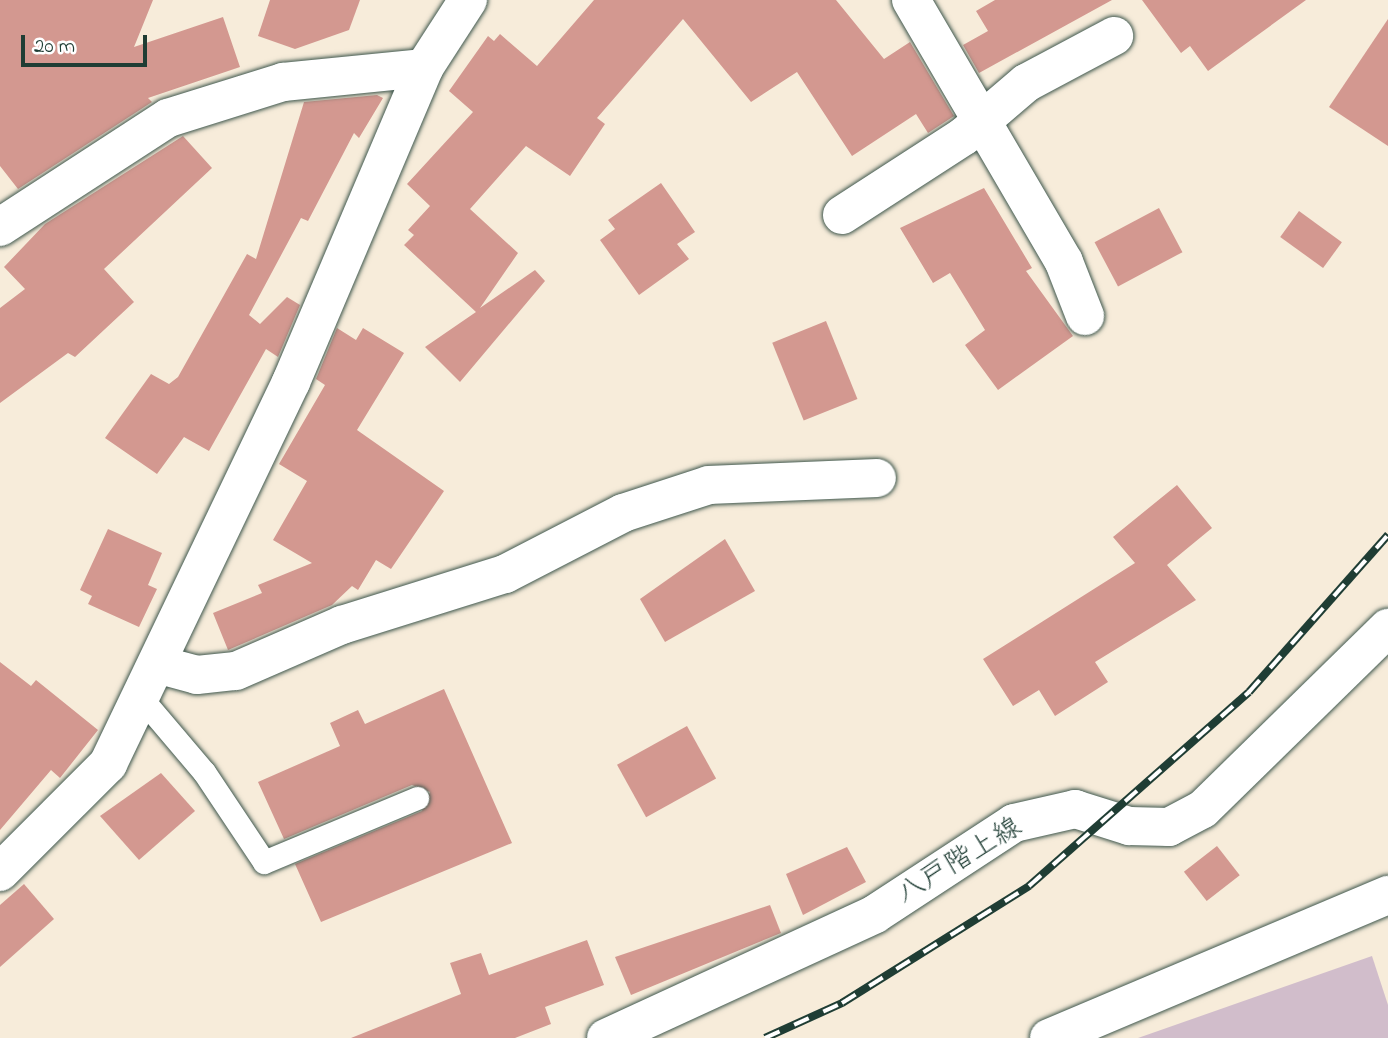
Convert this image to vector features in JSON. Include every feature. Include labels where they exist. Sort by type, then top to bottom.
[{"type":"street","points":[[0,872],[108,764],[160,665],[291,382],[424,68],[468,0]]},
{"type":"street","points":[[911,0],[1064,262],[1085,316]]},
{"type":"street","points":[[842,215],[964,136],[980,116],[1114,36]]},
{"type":"street","points":[[0,228],[168,118],[283,82],[424,68]]},
{"type":"street","points":[[160,665],[197,675],[236,671],[342,625],[505,574],[623,513],[709,485],[877,478]]},
{"type":"street","name":"八戸階上線","points":[[606,1038],[875,914],[1014,823],[1075,809],[1129,826],[1169,827],[1203,808],[1388,628]]},
{"type":"street","points":[[1049,1038],[1388,895]]},
{"type":"lane","points":[[142,699],[204,772],[264,862],[417,798]]},
{"type":"shaded area","points":[[1372,956],[1388,1005],[1388,1038],[1138,1038]]},
{"type":"building","points":[[0,0],[153,0],[134,47],[223,17],[240,67],[148,98],[152,102],[18,189],[0,166]]},
{"type":"building","points":[[270,0],[360,0],[349,30],[295,49],[258,36]]},
{"type":"building","points":[[594,0],[836,0],[884,59],[910,42],[954,116],[928,133],[916,114],[852,156],[797,72],[751,102],[683,19],[597,118],[605,124],[570,176],[526,146],[470,209],[518,253],[480,308],[535,270],[545,281],[460,382],[425,347],[476,312],[404,245],[414,235],[408,230],[430,206],[407,184],[473,112],[449,91],[488,36],[494,41],[500,34],[537,66]]},
{"type":"building","points":[[995,0],[1112,0],[979,73],[963,45],[988,31],[976,11]]},
{"type":"building","points":[[1142,0],[1306,0],[1208,71],[1190,46],[1181,53]]},
{"type":"building","points":[[1388,19],[1388,146],[1329,107]]},
{"type":"building","points":[[377,95],[383,98],[359,138],[354,133],[308,221],[301,218],[249,315],[260,324],[287,297],[300,305],[278,357],[266,349],[209,451],[184,437],[157,474],[105,438],[151,374],[169,384],[178,377],[247,254],[256,259],[304,102]]},
{"type":"building","points":[[183,136],[212,168],[104,269],[134,302],[75,357],[68,353],[0,403],[0,308],[25,289],[4,267],[45,224]]},
{"type":"building","points":[[661,183],[695,232],[677,244],[689,259],[639,295],[600,240],[615,229],[608,220]]},
{"type":"building","points":[[984,188],[1032,268],[1026,271],[1073,336],[998,390],[965,345],[985,330],[950,273],[933,283],[900,228]]},
{"type":"building","points":[[1159,208],[1182,252],[1118,286],[1095,242]]},
{"type":"building","points":[[1299,211],[1342,242],[1323,268],[1280,237]]},
{"type":"building","points":[[826,321],[857,399],[804,421],[772,343]]},
{"type":"building","points":[[337,328],[356,340],[363,328],[404,353],[357,430],[444,491],[391,569],[376,560],[358,590],[352,586],[332,605],[228,650],[213,613],[262,593],[258,585],[312,563],[273,540],[307,481],[279,464],[325,385],[316,379]]},
{"type":"building","points":[[1177,485],[1212,528],[1167,565],[1196,600],[1095,662],[1108,682],[1055,716],[1039,690],[1013,706],[983,659],[1135,563],[1113,537]]},
{"type":"building","points":[[108,529],[162,553],[148,585],[157,589],[139,627],[88,604],[92,596],[80,590]]},
{"type":"building","points":[[725,539],[755,591],[665,642],[640,599]]},
{"type":"building","points":[[0,662],[31,686],[36,680],[98,730],[60,778],[51,770],[0,830]]},
{"type":"building","points":[[444,689],[512,843],[321,922],[295,864],[422,811],[430,792],[412,785],[284,839],[258,782],[340,746],[330,723],[358,710],[365,724]]},
{"type":"building","points":[[687,726],[716,778],[646,817],[617,765]]},
{"type":"building","points":[[161,773],[195,811],[139,860],[100,816]]},
{"type":"building","points":[[1217,846],[1240,875],[1207,901],[1184,872]]},
{"type":"building","points":[[847,847],[866,882],[803,915],[786,874]]},
{"type":"building","points":[[24,884],[54,919],[0,967],[0,905]]},
{"type":"building","points":[[770,905],[781,933],[631,995],[615,957]]},
{"type":"building","points":[[587,940],[604,985],[545,1007],[551,1024],[515,1038],[351,1038],[461,994],[450,963],[481,953],[489,975]]},
{"type":"railway","points":[[765,1038],[842,1003],[1029,886],[1249,692],[1388,535]]}]
